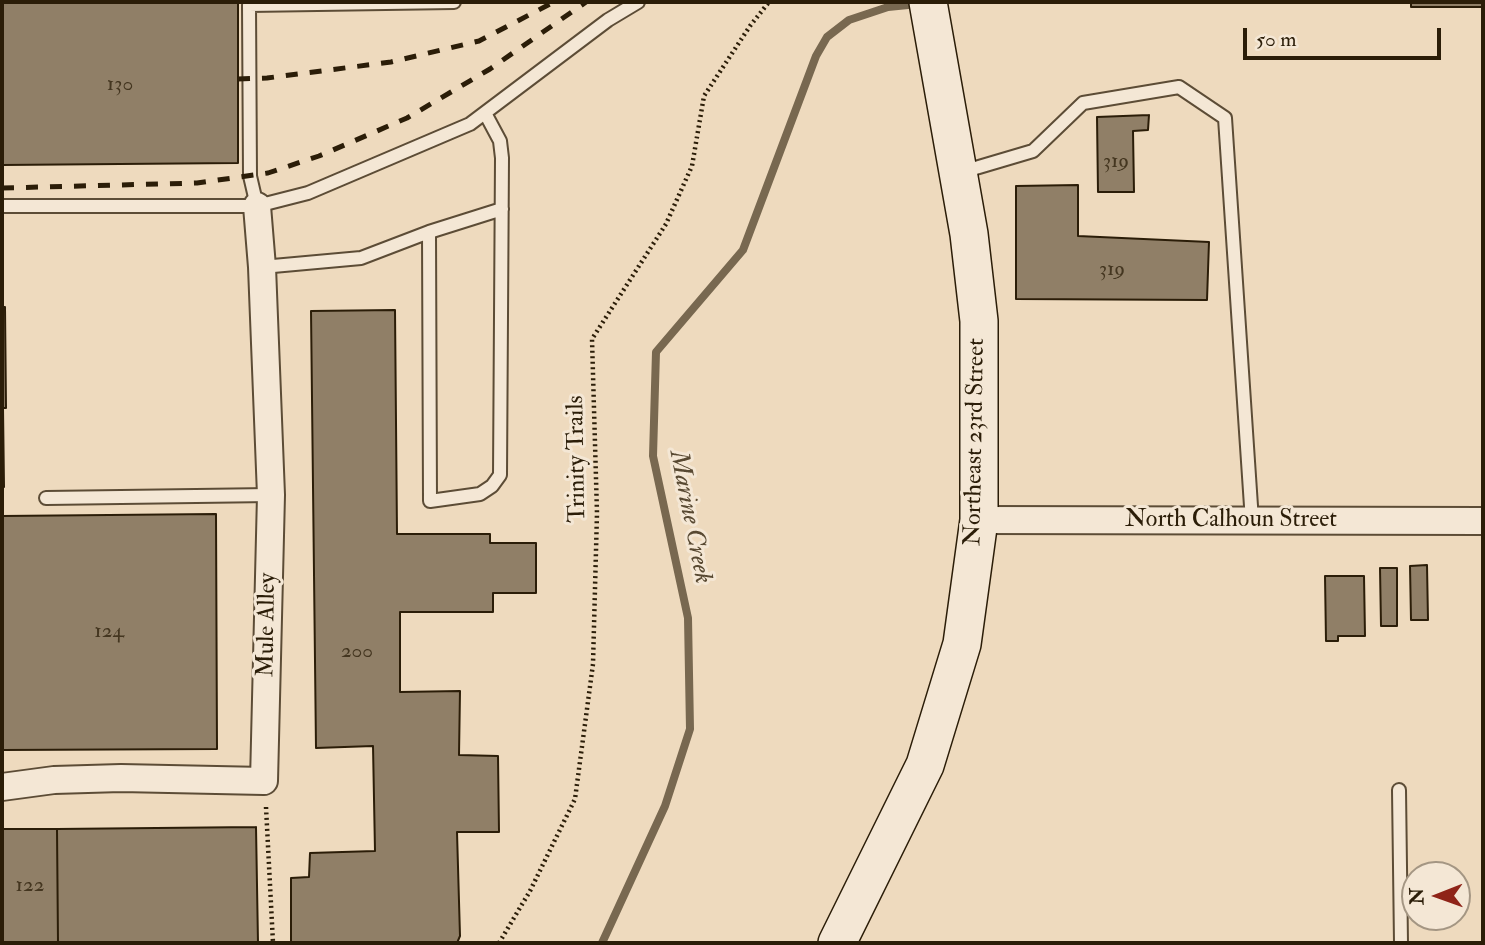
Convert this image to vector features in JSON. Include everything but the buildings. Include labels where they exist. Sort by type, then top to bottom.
[{"type":"main road","name":"Northeast 23rd Street","points":[[837,943],[925,765],[962,644],[979,520],[979,321],[969,233],[928,2]]},
{"type":"street","name":"Mule Alley","points":[[257,206],[271,495],[264,781]]},
{"type":"street","name":"North Calhoun Street","points":[[979,520],[1483,521]]},
{"type":"street","points":[[2,787],[54,780],[121,778],[264,781]]},
{"type":"lane","points":[[257,206],[250,176],[249,5],[454,2]]},
{"type":"lane","points":[[2,206],[257,206],[308,193],[470,124],[608,20],[638,2]]},
{"type":"lane","points":[[956,159],[1033,151],[1083,103],[1179,87],[1225,118],[1252,521]]},
{"type":"lane","points":[[429,232],[430,500],[480,494],[492,486],[500,475],[500,141],[485,113]]},
{"type":"lane","points":[[262,267],[361,258],[429,232],[502,209]]},
{"type":"lane","points":[[46,498],[271,495]]},
{"type":"lane","points":[[1399,790],[1401,943]]},
{"type":"path","name":"Trinity Trails","points":[[499,943],[530,891],[575,799],[593,664],[597,499],[592,339],[666,224],[692,166],[704,96],[769,2]]},
{"type":"path","points":[[264,781],[273,943]]},
{"type":"waterway","name":"Marine Creek","points":[[602,943],[665,806],[690,729],[688,618],[653,456],[656,352],[743,250],[816,56],[827,37],[849,20],[888,7],[918,4]]},
{"type":"railway","points":[[238,79],[267,78],[391,62],[479,41],[554,2]]},
{"type":"railway","points":[[2,188],[197,183],[268,173],[319,156],[407,118],[490,69],[586,2]]}]
